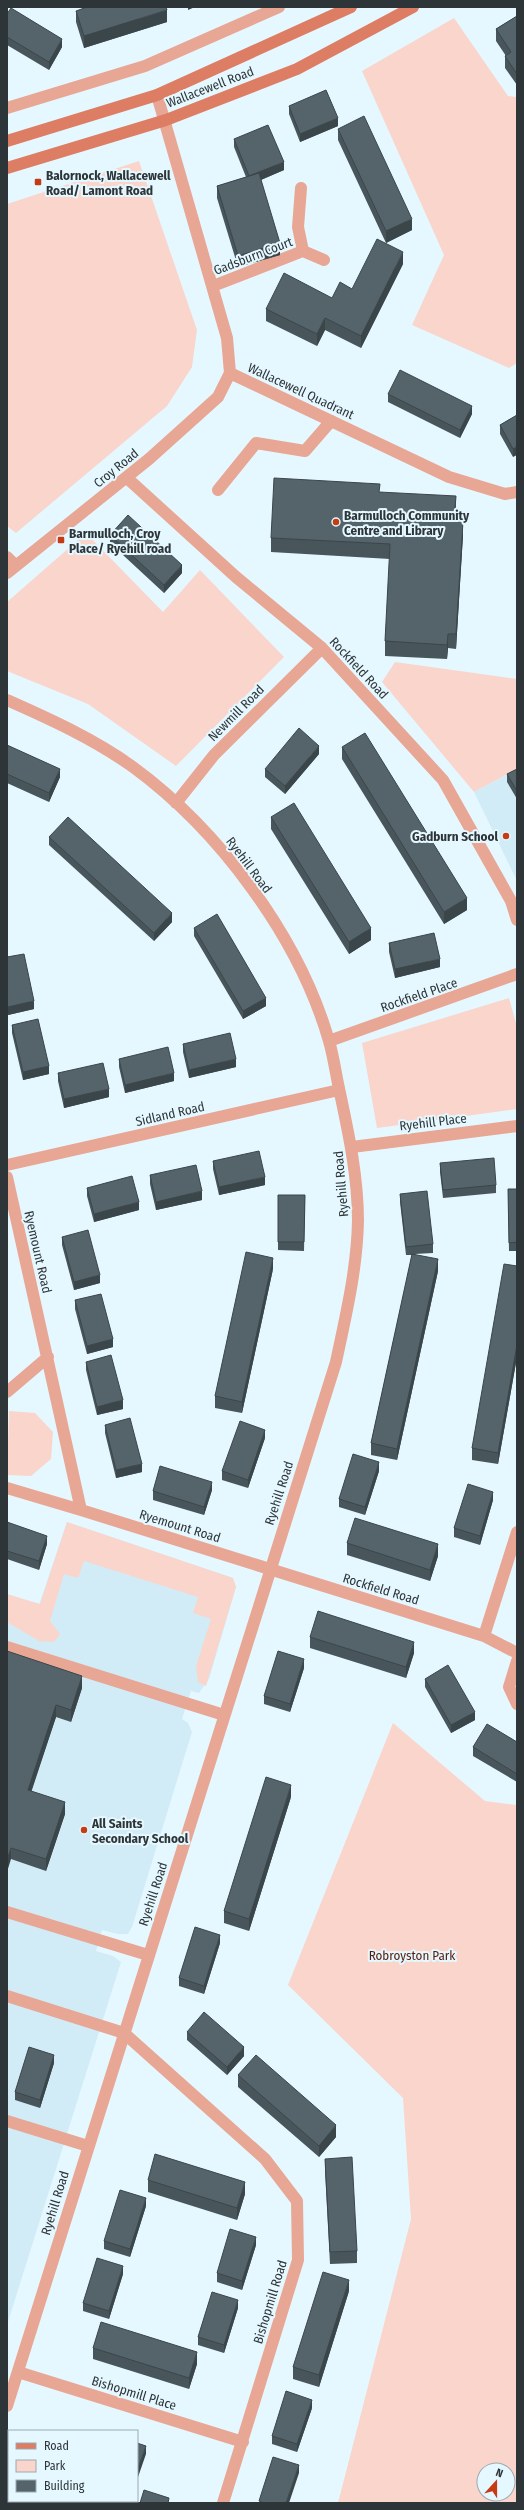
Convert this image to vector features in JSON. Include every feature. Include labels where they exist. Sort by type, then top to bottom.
[{"type":"street","points":[[7,108],[145,66],[278,7]]},
{"type":"street","name":"Wallacewell Road","points":[[7,141],[157,95],[351,7]]},
{"type":"street","name":"Wallacewell Road","points":[[7,168],[166,120],[297,69],[413,7]]},
{"type":"street","name":"Wallacewell Quadrant","points":[[157,95],[166,120],[184,192],[213,286],[227,338],[230,373],[450,477],[505,494],[517,492]]},
{"type":"street","name":"Gadsburn Court","points":[[301,188],[298,227],[303,252]]},
{"type":"street","name":"Gadsburn Court","points":[[213,286],[303,252],[324,260]]},
{"type":"street","name":"Croy Road","points":[[11,570],[127,478],[218,397],[230,373]]},
{"type":"street","points":[[218,490],[256,443],[305,451],[331,421]]},
{"type":"street","name":"Rockfield Road","points":[[127,478],[236,577],[322,648],[443,780],[511,901],[517,920]]},
{"type":"street","points":[[7,557],[11,570]]},
{"type":"street","name":"Newmill Road","points":[[176,803],[214,755],[322,648]]},
{"type":"street","name":"Ryehill Road","points":[[7,700],[97,744],[133,767],[176,803],[229,858],[271,919],[304,975],[329,1041],[352,1146],[358,1220],[354,1276],[336,1362],[7,2406]]},
{"type":"street","name":"Rockfield Place","points":[[329,1041],[517,974]]},
{"type":"street","name":"Sidland Road","points":[[7,1165],[339,1090]]},
{"type":"street","name":"Ryehill Place","points":[[352,1146],[517,1126]]},
{"type":"street","name":"Ryemount Road","points":[[7,1177],[81,1510]]},
{"type":"street","points":[[7,1392],[48,1357]]},
{"type":"street","name":"Ryemount Road","points":[[7,1488],[270,1569]]},
{"type":"street","points":[[484,1636],[517,1532]]},
{"type":"street","name":"Rockfield Road","points":[[270,1569],[484,1636],[517,1653]]},
{"type":"street","points":[[7,1647],[224,1715]]},
{"type":"street","points":[[517,1661],[509,1687],[517,1704]]},
{"type":"street","points":[[7,1912],[148,1955]]},
{"type":"street","points":[[7,1996],[124,2033]]},
{"type":"street","name":"Bishopmill Road","points":[[124,2033],[265,2159],[297,2200],[298,2260],[223,2503]]},
{"type":"street","points":[[7,2121],[88,2146]]},
{"type":"street","name":"Bishopmill Place","points":[[18,2372],[243,2442]]},
{"type":"shaded area","name":"Gadburn School","points":[[517,769],[517,881],[474,792]]},
{"type":"shaded area","name":"All Saints Secondary School","points":[[67,1522],[233,1578],[236,1587],[209,1679],[199,1693],[191,1691],[182,1719],[188,1723],[192,1732],[132,1927],[128,1934],[118,1934],[102,1930],[96,1951],[113,1956],[121,1962],[7,2325],[7,1594],[39,1605]]},
{"type":"green space","points":[[454,18],[508,96],[517,97],[517,363],[509,368],[412,325],[444,255],[362,71]]},
{"type":"green space","points":[[139,161],[197,330],[192,367],[167,406],[16,533],[7,526],[7,204]]},
{"type":"green space","points":[[86,533],[163,612],[200,570],[284,657],[176,766],[88,704],[7,671],[7,602]]},
{"type":"green space","points":[[395,662],[517,679],[517,769],[474,792],[382,682]]},
{"type":"green space","points":[[509,998],[517,1027],[517,1109],[377,1128],[362,1043]]},
{"type":"green space","points":[[9,1411],[35,1413],[53,1432],[51,1459],[31,1476],[7,1475]]},
{"type":"green space","points":[[67,1522],[233,1578],[236,1587],[206,1686],[198,1682],[196,1666],[211,1619],[193,1613],[198,1597],[84,1561],[78,1578],[64,1574],[50,1621],[60,1634],[54,1642],[39,1641],[7,1622],[7,1594],[40,1604]]},
{"type":"green space","name":"Robroyston Park","points":[[393,1723],[485,1801],[517,1805],[517,2503],[338,2503],[411,2219],[403,2098],[288,1985]]},
{"type":"building","points":[[87,7],[166,7],[167,10],[84,36],[76,11]]},
{"type":"building","points":[[11,8],[62,39],[49,62],[7,37],[7,14]]},
{"type":"building","points":[[517,16],[517,74],[505,56],[511,52],[496,29]]},
{"type":"building","points":[[326,90],[338,118],[300,134],[289,106]]},
{"type":"building","points":[[364,116],[412,219],[386,231],[338,129]]},
{"type":"building","points":[[268,125],[284,162],[249,176],[234,139]]},
{"type":"building","points":[[259,173],[280,243],[238,256],[217,186]]},
{"type":"building","points":[[377,239],[403,252],[361,336],[325,318],[317,334],[266,309],[284,273],[332,298],[340,282],[352,289]]},
{"type":"building","points":[[400,370],[472,406],[460,430],[388,394]]},
{"type":"building","points":[[517,415],[517,446],[513,449],[500,425]]},
{"type":"building","name":"Barmulloch Community Centre and Library","points":[[274,478],[380,484],[379,492],[456,496],[454,521],[463,521],[456,634],[448,634],[447,645],[385,641],[390,544],[271,538]]},
{"type":"building","points":[[128,515],[182,565],[164,585],[110,535]]},
{"type":"building","points":[[299,728],[319,746],[285,786],[265,769]]},
{"type":"building","points":[[365,733],[467,898],[444,912],[342,747]]},
{"type":"building","points":[[7,745],[60,769],[49,793],[7,774]]},
{"type":"building","points":[[517,769],[517,791],[507,774]]},
{"type":"building","points":[[294,803],[371,928],[349,942],[271,817]]},
{"type":"building","points":[[68,817],[172,913],[154,933],[49,837]]},
{"type":"building","points":[[217,914],[266,998],[243,1011],[194,928]]},
{"type":"building","points":[[434,933],[440,959],[395,969],[389,943]]},
{"type":"building","points":[[24,954],[34,1001],[8,1007],[7,957]]},
{"type":"building","points":[[38,1019],[49,1066],[23,1072],[12,1025]]},
{"type":"building","points":[[230,1033],[236,1059],[189,1070],[183,1044]]},
{"type":"building","points":[[168,1047],[174,1073],[125,1085],[119,1059]]},
{"type":"building","points":[[103,1063],[109,1089],[64,1099],[58,1073]]},
{"type":"building","points":[[259,1151],[265,1177],[219,1187],[213,1161]]},
{"type":"building","points":[[494,1158],[496,1185],[443,1190],[440,1163]]},
{"type":"building","points":[[196,1165],[202,1191],[156,1202],[150,1175]]},
{"type":"building","points":[[132,1176],[139,1202],[94,1214],[87,1188]]},
{"type":"building","points":[[508,1189],[517,1189],[517,1242],[509,1243]]},
{"type":"building","points":[[427,1191],[433,1244],[406,1247],[400,1194]]},
{"type":"building","points":[[278,1195],[305,1195],[304,1242],[278,1242]]},
{"type":"building","points":[[88,1230],[100,1275],[74,1282],[62,1237]]},
{"type":"building","points":[[246,1252],[273,1258],[242,1402],[215,1396]]},
{"type":"building","points":[[412,1254],[438,1259],[397,1449],[371,1443]]},
{"type":"building","points":[[504,1264],[517,1266],[517,1345],[498,1453],[472,1448]]},
{"type":"building","points":[[101,1294],[113,1339],[87,1346],[75,1300]]},
{"type":"building","points":[[111,1355],[123,1400],[97,1407],[86,1362]]},
{"type":"building","points":[[130,1418],[142,1464],[116,1470],[105,1425]]},
{"type":"building","points":[[240,1421],[265,1430],[248,1480],[222,1471]]},
{"type":"building","points":[[353,1454],[379,1462],[365,1507],[339,1499]]},
{"type":"building","points":[[160,1466],[212,1482],[204,1507],[153,1491]]},
{"type":"building","points":[[468,1484],[493,1492],[480,1536],[454,1528]]},
{"type":"building","points":[[355,1518],[438,1544],[430,1570],[347,1543]]},
{"type":"building","points":[[7,1522],[47,1536],[39,1561],[7,1551]]},
{"type":"building","points":[[318,1611],[414,1642],[406,1667],[310,1637]]},
{"type":"building","points":[[7,1651],[82,1676],[71,1710],[56,1705],[28,1790],[65,1802],[46,1859],[11,1848],[7,1860]]},
{"type":"building","points":[[278,1651],[304,1659],[290,1704],[264,1696]]},
{"type":"building","points":[[448,1665],[475,1712],[451,1725],[425,1679]]},
{"type":"building","points":[[487,1724],[517,1742],[517,1774],[473,1747]]},
{"type":"building","points":[[266,1777],[291,1785],[249,1919],[224,1911]]},
{"type":"building","points":[[195,1927],[220,1935],[204,1986],[179,1978]]},
{"type":"building","points":[[204,2012],[244,2047],[227,2067],[187,2032]]},
{"type":"building","points":[[29,2047],[54,2055],[40,2100],[15,2092]]},
{"type":"building","points":[[256,2055],[336,2125],[319,2146],[238,2075]]},
{"type":"building","points":[[155,2154],[245,2182],[237,2208],[148,2180]]},
{"type":"building","points":[[352,2157],[357,2251],[330,2252],[325,2159]]},
{"type":"building","points":[[120,2190],[146,2198],[130,2249],[104,2241]]},
{"type":"building","points":[[230,2229],[256,2237],[242,2281],[217,2273]]},
{"type":"building","points":[[97,2258],[123,2266],[109,2311],[83,2303]]},
{"type":"building","points":[[323,2272],[349,2280],[319,2375],[293,2367]]},
{"type":"building","points":[[212,2292],[238,2300],[224,2345],[198,2337]]},
{"type":"building","points":[[101,2322],[197,2352],[189,2378],[93,2348]]},
{"type":"building","points":[[286,2391],[312,2400],[297,2444],[272,2436]]},
{"type":"building","points":[[138,2443],[146,2446],[138,2468]]},
{"type":"building","points":[[273,2457],[299,2465],[286,2503],[264,2503],[259,2501]]},
{"type":"building","points":[[144,2490],[169,2498],[168,2503],[140,2503]]},
{"type":"building","points":[[25,2502],[54,2502],[53,2503]]},
{"type":"place","name":"Balornock, Wallacewell Road/ Lamont Road","points":[[38,182]]},
{"type":"place","name":"Barmulloch Community Centre and Library","points":[[336,522]]},
{"type":"place","name":"Barmulloch, Croy Place/ Ryehill road","points":[[61,540]]},
{"type":"place","name":"Gadburn School","points":[[506,836]]},
{"type":"place","name":"All Saints Secondary School","points":[[84,1830]]}]
